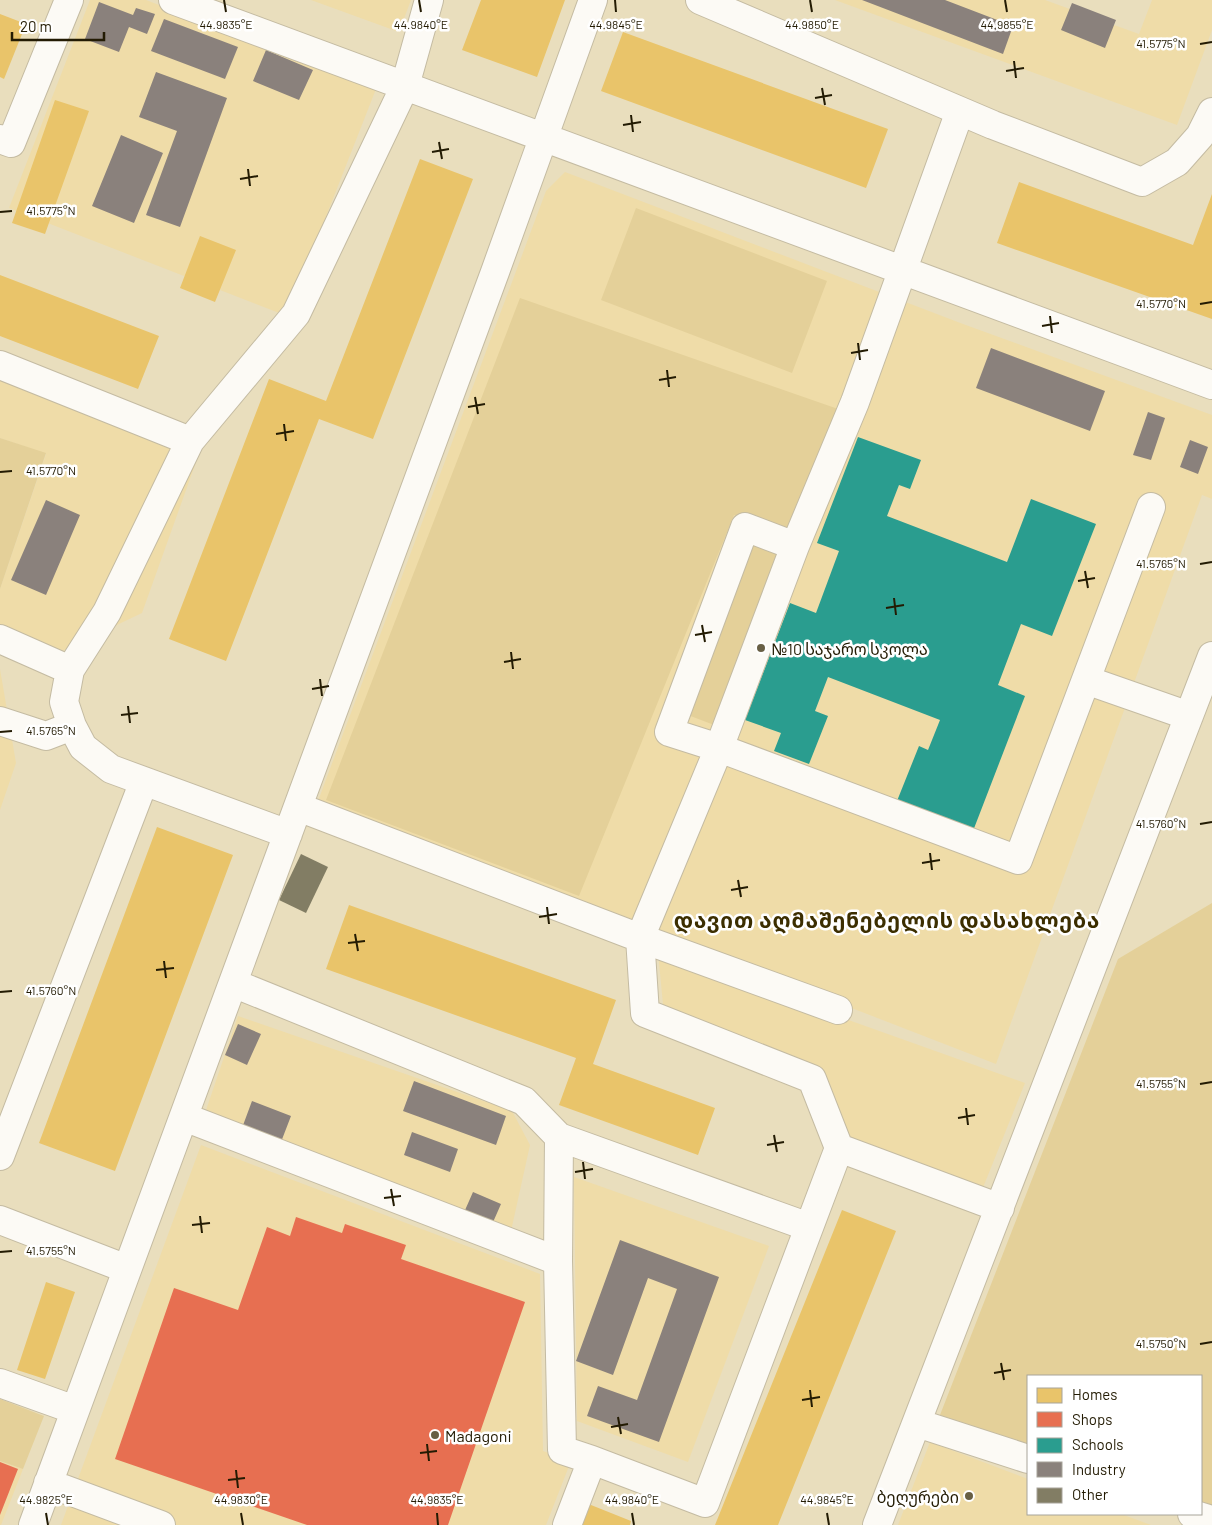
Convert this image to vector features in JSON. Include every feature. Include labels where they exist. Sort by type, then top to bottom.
[{"type":"street","points":[[0,138],[11,143],[69,0]]},
{"type":"street","points":[[173,0],[1212,385]]},
{"type":"street","points":[[288,834],[111,769],[83,747],[72,726],[64,702],[70,670],[107,612],[190,441],[296,314],[405,86],[429,0]]},
{"type":"street","points":[[33,1525],[593,0]]},
{"type":"street","points":[[700,0],[993,125],[1142,182],[1177,162],[1200,136],[1212,112]]},
{"type":"street","points":[[559,1138],[558,1261],[562,1450],[705,1503],[839,1148],[812,1079],[645,1013],[640,938],[719,748],[795,546],[855,402],[960,111]]},
{"type":"street","points":[[0,365],[190,441]]},
{"type":"street","points":[[795,546],[745,527],[669,732],[719,748],[1018,860],[1151,507]]},
{"type":"street","points":[[0,639],[70,670]]},
{"type":"street","points":[[878,1525],[1212,656]]},
{"type":"street","points":[[1086,680],[1189,716]]},
{"type":"street","points":[[0,721],[46,736],[72,726]]},
{"type":"street","points":[[0,1156],[144,781]]},
{"type":"street","points":[[298,807],[640,938],[838,1010]]},
{"type":"street","points":[[233,983],[524,1101],[559,1138],[809,1227]]},
{"type":"street","points":[[184,1117],[558,1261]]},
{"type":"street","points":[[839,1148],[1000,1208]]},
{"type":"street","points":[[0,1220],[127,1269]]},
{"type":"street","points":[[0,1383],[75,1410]]},
{"type":"street","points":[[917,1423],[1027,1459]]},
{"type":"street","points":[[567,1525],[592,1460]]},
{"type":"street","points":[[48,1483],[161,1525]]},
{"type":"street","points":[[1195,1515],[1212,1520]]},
{"type":"shaded area","points":[[90,0],[146,0],[376,89],[287,316],[9,208]]},
{"type":"shaded area","points":[[311,0],[411,0],[399,32]]},
{"type":"shaded area","points":[[835,0],[1045,0],[1139,34],[1152,0],[1212,0],[1212,30],[1177,125]]},
{"type":"shaded area","name":"№10 საჯარო სკოლა","points":[[565,172],[963,324],[1212,415],[1212,499],[1202,495],[996,1064],[318,801],[546,191]]},
{"type":"shaded area","points":[[636,208],[827,281],[792,373],[601,300]]},
{"type":"shaded area","points":[[520,298],[841,410],[787,534],[734,515],[579,896],[326,800]]},
{"type":"shaded area","points":[[0,363],[205,437],[142,613],[60,652],[0,628],[0,589],[46,454],[0,438]]},
{"type":"shaded area","points":[[0,438],[46,453],[0,589]]},
{"type":"shaded area","points":[[744,538],[787,554],[722,728],[680,712]]},
{"type":"shaded area","points":[[0,669],[16,763],[0,810]]},
{"type":"shaded area","points":[[1212,903],[1212,1506],[1202,1503],[1202,1375],[1027,1375],[1027,1445],[940,1415],[1118,959]]},
{"type":"shaded area","points":[[658,952],[1025,1083],[982,1190],[839,1137],[815,1075],[664,1015]]},
{"type":"shaded area","points":[[238,1016],[512,1111],[530,1145],[511,1231],[204,1116]]},
{"type":"shaded area","points":[[201,1145],[540,1274],[543,1451],[571,1461],[546,1525],[61,1525]]},
{"type":"shaded area","points":[[574,1177],[769,1246],[688,1462],[577,1421]]},
{"type":"shaded area","points":[[0,1399],[44,1416],[23,1469],[0,1461]]},
{"type":"shaded area","name":"ბეღურები","points":[[930,1442],[1027,1479],[1027,1515],[1124,1515],[1151,1525],[898,1525]]},
{"type":"shaded area","points":[[0,1461],[23,1469],[1,1525],[0,1525]]},
{"type":"building: Homes","points":[[481,0],[565,0],[537,77],[462,50]]},
{"type":"building: Homes","points":[[0,14],[26,24],[4,79],[0,77]]},
{"type":"building: Homes","points":[[623,32],[888,129],[866,188],[601,91]]},
{"type":"building: Homes","points":[[55,100],[89,111],[45,234],[12,223]]},
{"type":"building: Homes","points":[[420,159],[473,179],[373,439],[319,419],[226,661],[169,639],[269,379],[326,401]]},
{"type":"building: Homes","points":[[1019,182],[1193,245],[1212,194],[1212,319],[997,243]]},
{"type":"building: Homes","points":[[200,236],[236,250],[215,302],[180,288]]},
{"type":"building: Homes","points":[[0,275],[159,336],[138,389],[0,336]]},
{"type":"building: Homes","points":[[157,827],[233,855],[115,1171],[39,1143]]},
{"type":"building: Homes","points":[[349,905],[616,1000],[593,1064],[715,1108],[698,1155],[559,1105],[576,1058],[326,969]]},
{"type":"building: Homes","points":[[842,1210],[896,1231],[778,1525],[715,1525]]},
{"type":"building: Homes","points":[[46,1282],[75,1292],[45,1379],[17,1370]]},
{"type":"building: Homes","points":[[586,1503],[631,1521],[630,1525],[577,1525]]},
{"type":"building: Shops","points":[[296,1217],[342,1233],[345,1224],[406,1245],[401,1259],[525,1302],[448,1525],[307,1525],[115,1459],[174,1288],[238,1310],[267,1227],[290,1236]]},
{"type":"building: Shops","points":[[0,1462],[18,1469],[0,1515]]},
{"type":"building: Schools","points":[[858,437],[921,460],[910,489],[899,485],[887,516],[1007,562],[1031,499],[1096,524],[1052,636],[1021,624],[998,685],[1025,696],[973,831],[897,801],[919,746],[928,750],[940,720],[828,677],[815,711],[828,716],[809,764],[774,751],[781,733],[745,720],[790,603],[816,613],[839,551],[817,543]]},
{"type":"building: Industry","points":[[862,0],[945,0],[1013,26],[1003,54]]},
{"type":"building: Industry","points":[[99,2],[133,15],[136,8],[155,14],[147,34],[129,27],[119,52],[85,39]]},
{"type":"building: Industry","points":[[1072,3],[1116,20],[1105,48],[1061,30]]},
{"type":"building: Industry","points":[[164,19],[238,47],[225,79],[151,51]]},
{"type":"building: Industry","points":[[266,50],[313,70],[299,100],[253,81]]},
{"type":"building: Industry","points":[[156,72],[227,98],[180,227],[146,215],[177,131],[139,117]]},
{"type":"building: Industry","points":[[121,135],[163,153],[134,223],[92,206]]},
{"type":"building: Industry","points":[[991,348],[1105,391],[1090,431],[976,388]]},
{"type":"building: Industry","points":[[1148,412],[1165,418],[1151,460],[1133,455]]},
{"type":"building: Industry","points":[[1190,440],[1208,447],[1198,474],[1180,467]]},
{"type":"building: Industry","points":[[46,500],[80,515],[46,595],[11,580]]},
{"type":"building: Industry","points":[[238,1024],[261,1034],[247,1065],[225,1055]]},
{"type":"building: Industry","points":[[414,1081],[506,1116],[496,1145],[403,1111]]},
{"type":"building: Industry","points":[[252,1101],[291,1116],[281,1142],[242,1128]]},
{"type":"building: Industry","points":[[412,1132],[458,1149],[450,1172],[404,1155]]},
{"type":"building: Industry","points":[[473,1192],[501,1204],[490,1229],[462,1217]]},
{"type":"building: Industry","points":[[620,1240],[719,1277],[659,1442],[587,1416],[598,1386],[637,1400],[677,1289],[648,1278],[613,1375],[576,1361]]},
{"type":"building: Other","points":[[301,854],[328,867],[306,913],[279,900]]},
{"type":"place","name":"№10 საჯარო სკოლა","points":[[761,648]]},
{"type":"place","name":"Madagoni","points":[[435,1435]]},
{"type":"place","name":"ბეღურები","points":[[969,1496]]},
{"type":"district","name":"დავით აღმაშენებელის დასახლება","points":[[887,919]]}]
